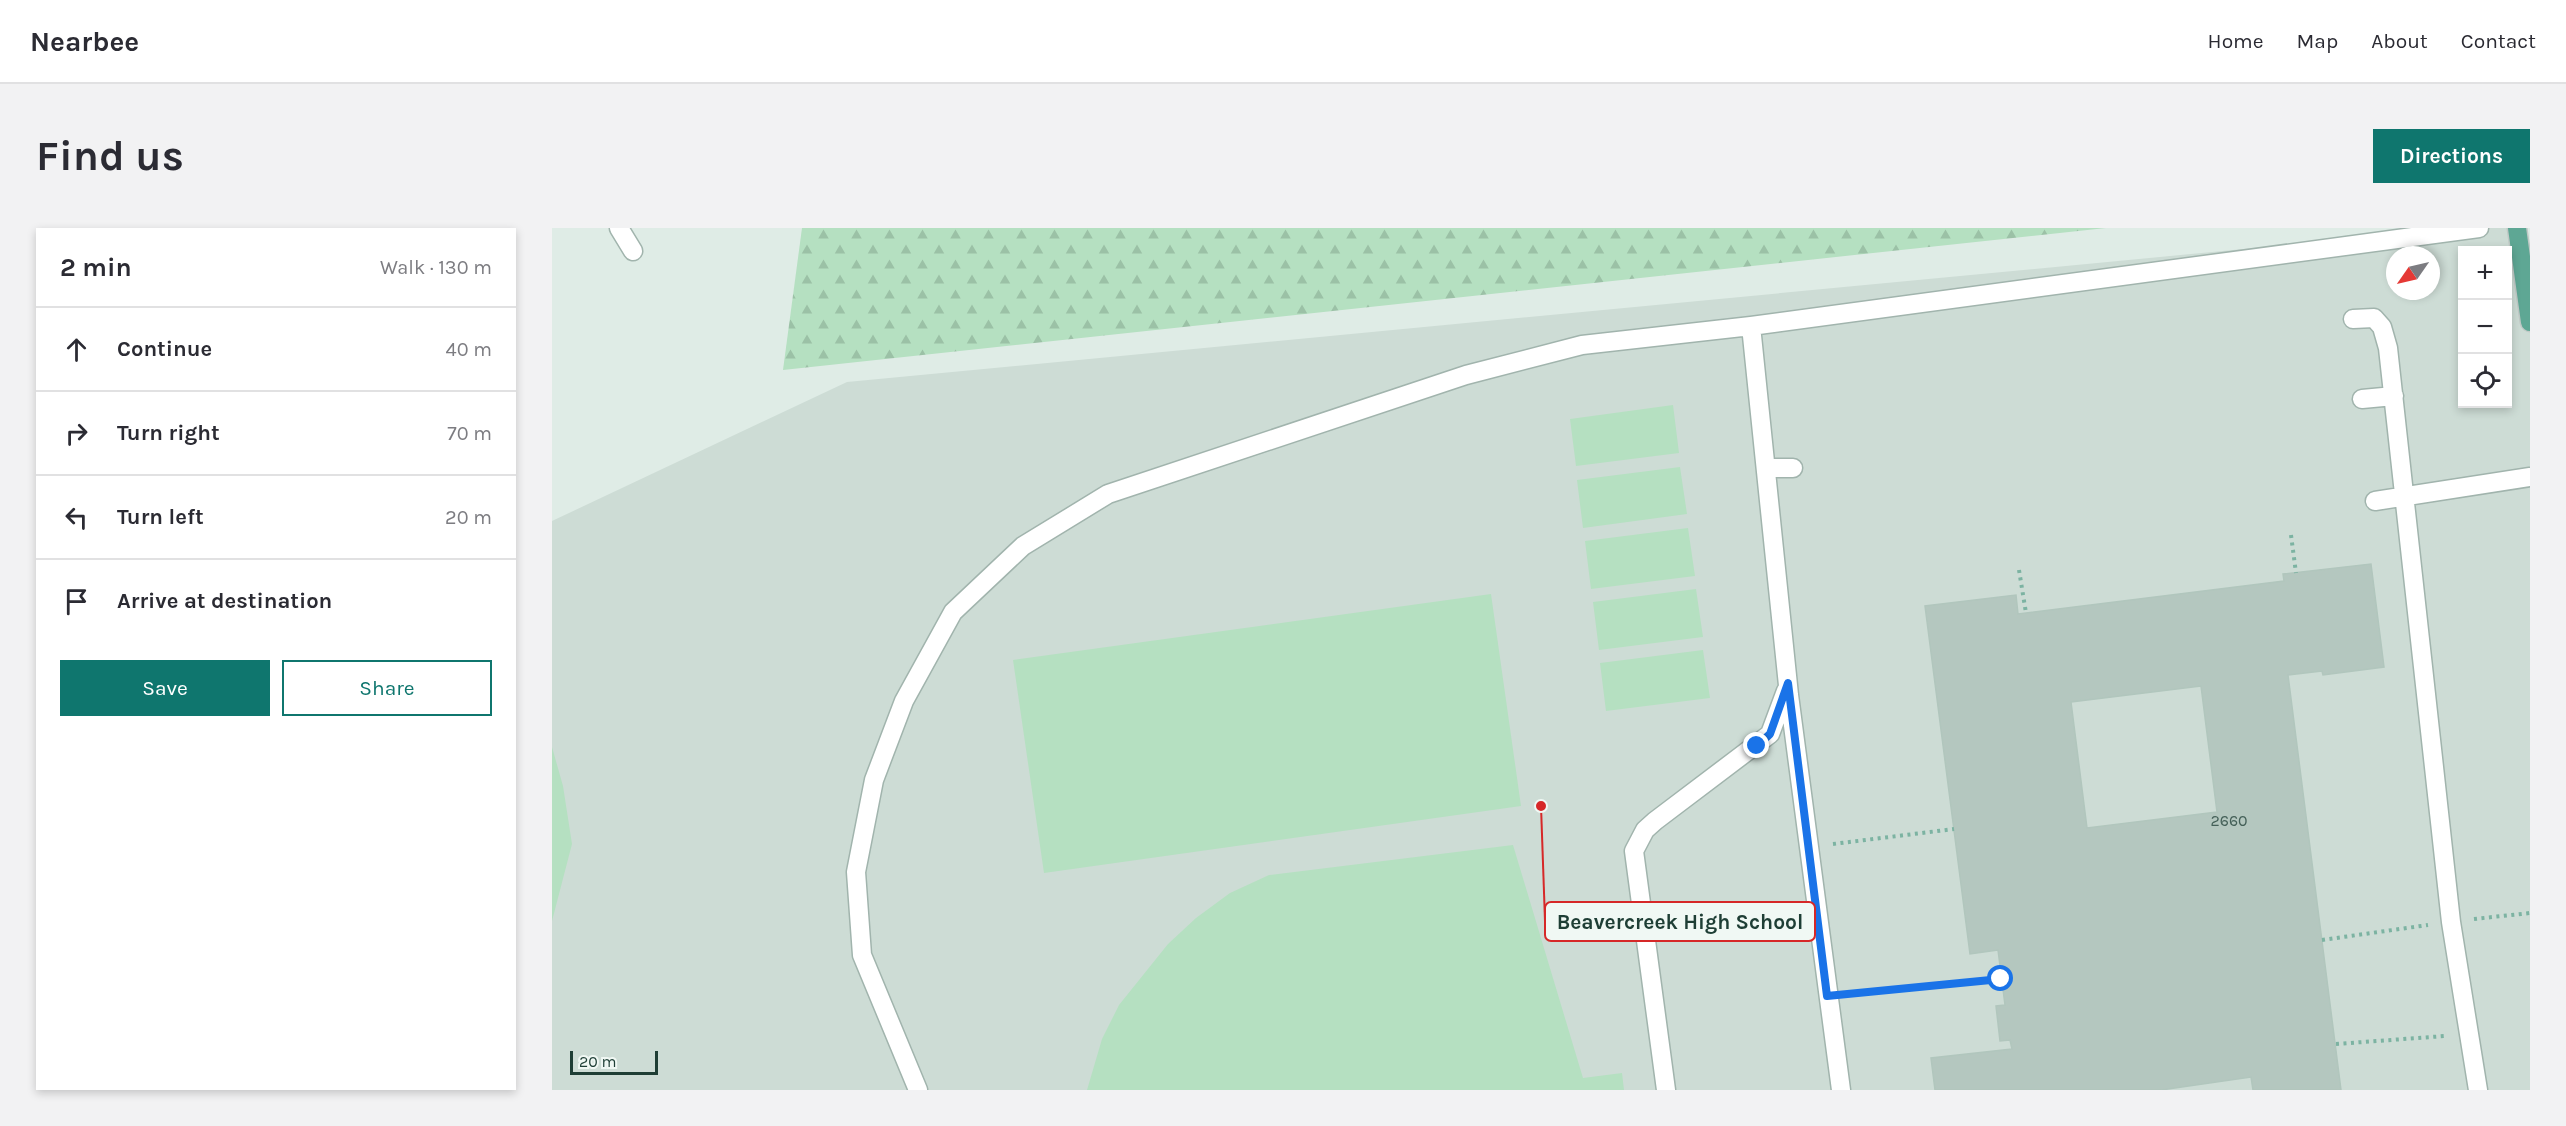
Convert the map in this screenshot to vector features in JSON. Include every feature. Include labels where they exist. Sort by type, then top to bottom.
[{"type":"main road","points":[[2517,228],[2530,322]]},
{"type":"street","points":[[619,228],[633,251]]},
{"type":"street","points":[[918,1090],[862,956],[856,872],[874,780],[904,701],[953,612],[1023,546],[1108,494],[1466,375],[1582,345],[1751,326],[2479,228]]},
{"type":"street","points":[[2353,319],[2374,318],[2382,327],[2394,396],[2451,922],[2478,1090]]},
{"type":"street","points":[[1751,326],[1788,683],[1841,1090]]},
{"type":"street","points":[[2362,399],[2394,396]]},
{"type":"street","points":[[1766,468],[1793,468]]},
{"type":"street","points":[[2375,501],[2530,477]]},
{"type":"street","points":[[1666,1090],[1634,851],[1645,830],[1655,821],[1770,734],[1788,683]]},
{"type":"path","points":[[2291,535],[2296,573]]},
{"type":"path","points":[[2019,570],[2025,613]]},
{"type":"path","points":[[1808,847],[1954,829]]},
{"type":"path","points":[[1827,996],[2001,979]]},
{"type":"path","points":[[2336,1044],[2470,1034]]},
{"type":"shaded area","points":[[2464,228],[2517,228],[2530,322],[2530,1090],[552,1090],[552,521],[847,382]]},
{"type":"green space","points":[[802,228],[2106,228],[783,370]]},
{"type":"green space","points":[[1673,405],[1679,453],[1576,466],[1570,419]]},
{"type":"green space","points":[[1680,467],[1687,514],[1583,528],[1577,480]]},
{"type":"green space","points":[[1688,528],[1695,576],[1591,589],[1585,541]]},
{"type":"green space","points":[[1696,589],[1703,637],[1599,650],[1593,602]]},
{"type":"green space","points":[[1491,594],[1521,806],[1044,873],[1013,660]]},
{"type":"green space","points":[[1703,650],[1710,698],[1606,711],[1600,663]]},
{"type":"green space","points":[[552,747],[563,786],[572,844],[552,921]]},
{"type":"green space","points":[[1513,845],[1583,1078],[1622,1073],[1624,1090],[1087,1090],[1102,1039],[1119,1005],[1168,944],[1196,918],[1230,893],[1269,875]]},
{"type":"building","points":[[2371,564],[2384,667],[2323,675],[2322,671],[2288,675],[2341,1090],[2253,1090],[2251,1077],[2161,1090],[1935,1090],[1931,1058],[2012,1049],[2010,1040],[2000,1041],[1996,1006],[2005,1005],[1998,950],[1970,954],[1925,606],[2016,595],[2018,614],[2284,581],[2283,574]],"holes":[[[2201,686],[2217,812],[2087,828],[2071,702]]]},
{"type":"place","name":"Beavercreek High School","points":[[1541,806]]},
{"type":"route","points":[[1757,746],[1770,734],[1788,683],[1827,996],[2001,979]]}]
